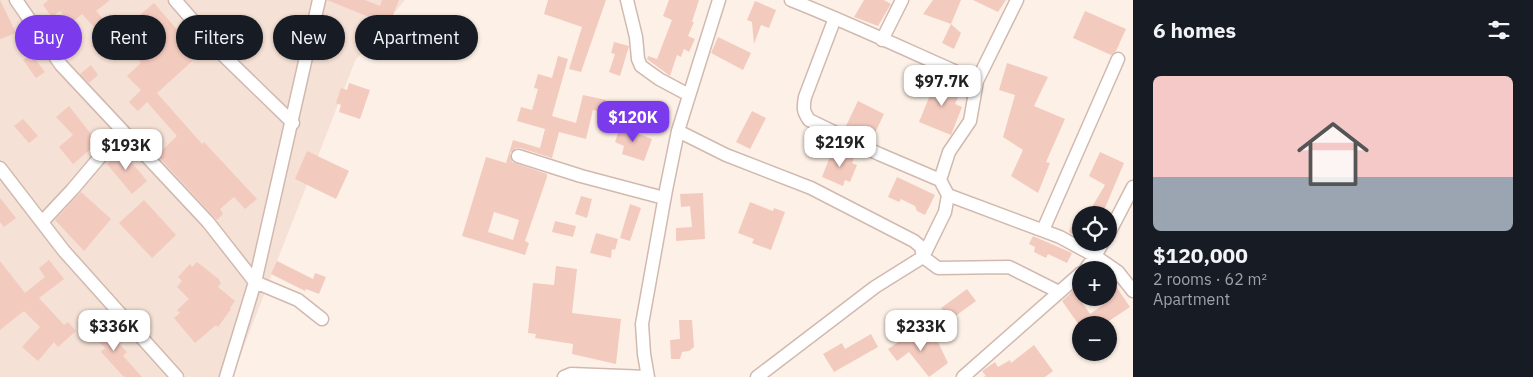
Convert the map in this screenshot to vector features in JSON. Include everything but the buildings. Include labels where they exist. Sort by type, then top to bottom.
[{"type":"street","points":[[16,0],[61,65],[208,222],[255,282],[298,300],[322,319]]},
{"type":"street","points":[[175,0],[222,54],[293,123]]},
{"type":"street","points":[[226,377],[255,282],[293,123],[319,0]]},
{"type":"street","points":[[628,0],[636,37],[638,60],[641,66],[659,79],[689,95]]},
{"type":"street","points":[[564,377],[571,374],[648,377],[642,324],[664,198],[678,131],[719,0]]},
{"type":"street","points":[[791,0],[977,81]]},
{"type":"street","points":[[882,40],[902,0]]},
{"type":"street","points":[[940,180],[948,152],[970,121],[977,81],[1017,0]]},
{"type":"street","points":[[756,377],[875,288],[923,257],[945,212],[948,195],[940,180],[879,154],[809,120],[804,113],[805,97],[835,18]]},
{"type":"street","points":[[1043,230],[1118,59]]},
{"type":"street","points":[[42,222],[122,131]]},
{"type":"street","points":[[678,131],[726,155],[811,188],[864,213],[914,240],[921,247],[923,257],[938,268],[1008,267],[1059,292]]},
{"type":"street","points":[[518,156],[580,176],[664,198]]},
{"type":"street","points":[[0,168],[71,259],[177,377]]},
{"type":"street","points":[[1117,221],[1130,201],[1133,188]]},
{"type":"street","points":[[948,195],[1060,237],[1095,256],[1118,272],[1133,292]]},
{"type":"street","points":[[1091,261],[1098,251]]},
{"type":"street","points":[[963,377],[1072,281]]},
{"type":"shaded area","points":[[0,0],[405,0],[393,15],[355,15],[356,60],[232,377],[0,377]]}]
